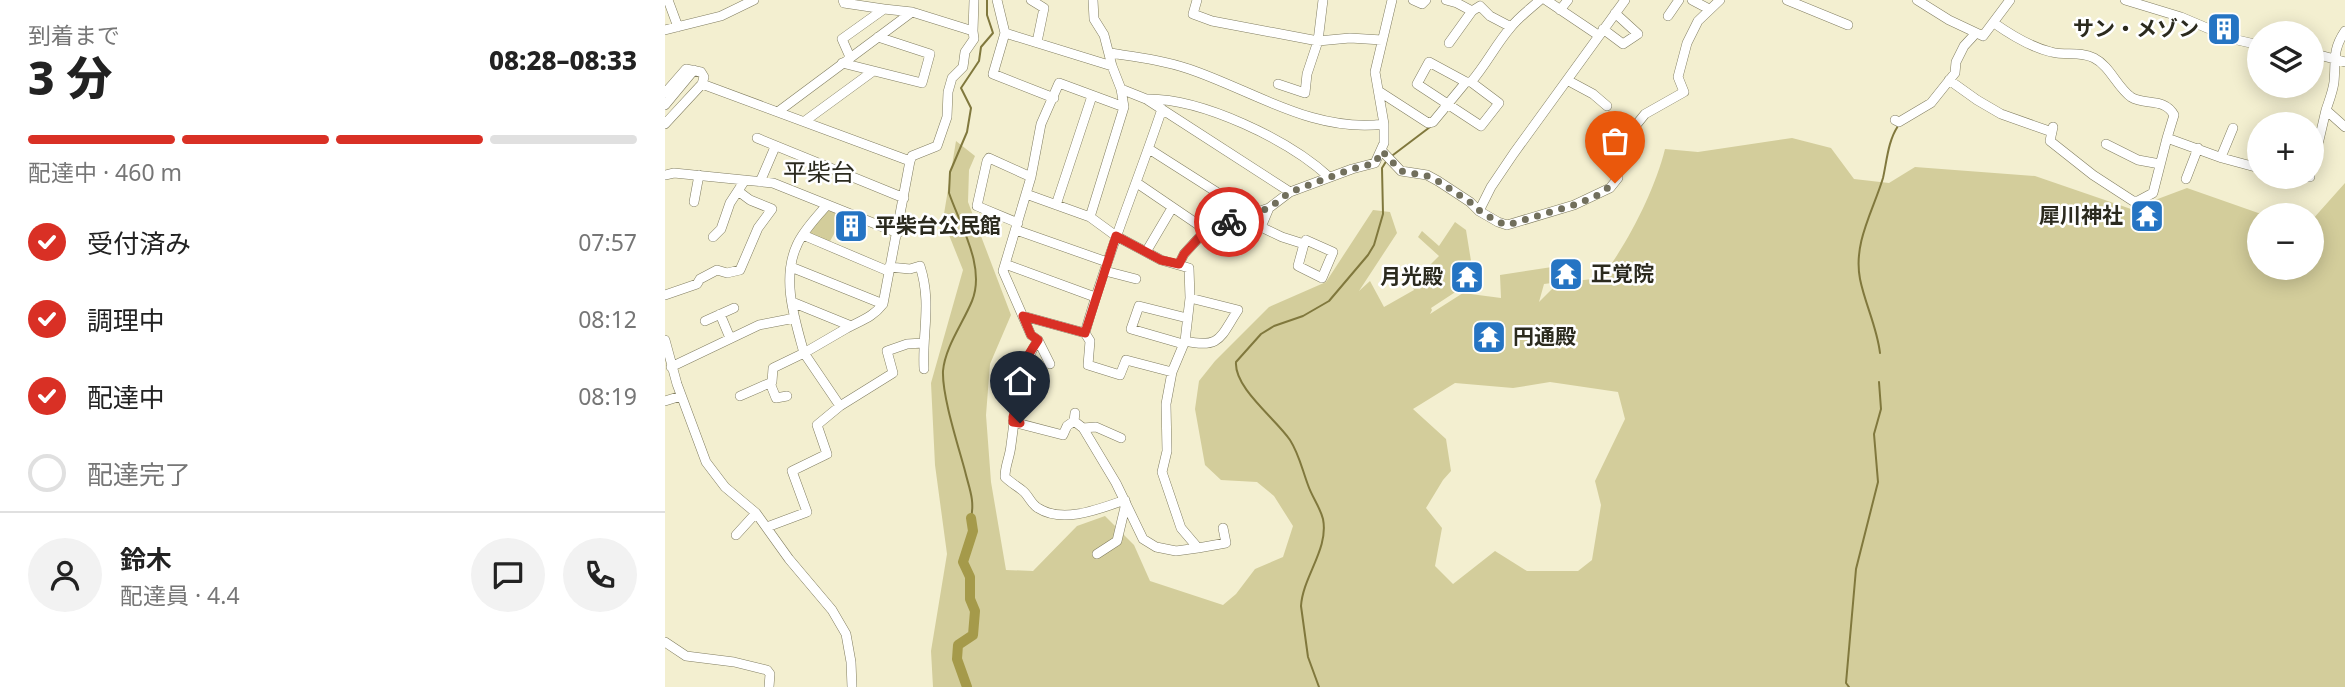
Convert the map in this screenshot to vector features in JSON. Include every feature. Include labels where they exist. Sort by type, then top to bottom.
[{"type":"street","points":[[668,0],[678,27]]},
{"type":"street","points":[[665,30],[720,16],[754,0]]},
{"type":"street","points":[[843,0],[843,3],[912,12],[974,31]]},
{"type":"street","points":[[740,396],[772,382],[773,368],[876,313],[883,304],[910,161],[912,156],[937,146],[947,117],[948,92],[952,78],[963,67],[965,52],[974,39],[974,0]]},
{"type":"street","points":[[997,0],[1005,33],[993,74],[1053,98]]},
{"type":"street","points":[[1031,0],[1044,8],[1038,42]]},
{"type":"street","points":[[1090,217],[1124,107],[1104,35],[1094,19],[1093,0]]},
{"type":"street","points":[[1197,0],[1193,14],[1212,22],[1318,41],[1350,38],[1382,40]]},
{"type":"street","points":[[1278,84],[1304,93],[1318,41],[1323,0]]},
{"type":"street","points":[[1179,264],[1184,254],[1206,230],[1269,208],[1290,192],[1375,163],[1384,143],[1384,124],[1375,72],[1392,0]]},
{"type":"street","points":[[1413,0],[1422,4],[1426,0]]},
{"type":"street","points":[[1445,0],[1472,11]]},
{"type":"street","points":[[1380,92],[1427,123],[1433,122],[1511,27],[1540,0]]},
{"type":"street","points":[[1546,0],[1623,44],[1638,34],[1615,13]]},
{"type":"street","points":[[1560,10],[1568,0]]},
{"type":"street","points":[[1479,211],[1498,176],[1625,0]]},
{"type":"street","points":[[1668,16],[1679,0]]},
{"type":"street","points":[[1692,0],[1709,9]]},
{"type":"street","points":[[1382,151],[1401,171],[1438,181],[1498,222],[1513,225],[1574,205],[1610,188],[1618,178],[1618,159],[1632,130],[1645,114],[1684,92],[1678,77],[1687,43],[1698,21],[1720,0]]},
{"type":"street","points":[[1787,0],[1848,25]]},
{"type":"street","points":[[1917,0],[1948,20],[1983,36],[2010,0]]},
{"type":"street","points":[[2125,0],[2181,17],[2247,42]]},
{"type":"street","points":[[1448,43],[1472,11],[1480,6],[1490,16],[1511,27]]},
{"type":"street","points":[[846,60],[842,38],[884,9]]},
{"type":"street","points":[[779,111],[912,12]]},
{"type":"street","points":[[1949,80],[2001,114],[2053,129],[2050,141],[2093,175],[2133,201],[2153,192],[2174,115],[2170,109],[2159,103],[2130,96],[2097,59],[2082,53],[2053,53],[2032,46],[2013,37],[1994,23]]},
{"type":"street","points":[[2324,118],[2334,83],[2333,59],[2345,31]]},
{"type":"street","points":[[1005,33],[1112,66]]},
{"type":"street","points":[[1895,120],[1899,122],[1907,115],[1925,108],[1955,73],[1956,62],[1964,46],[1976,33]]},
{"type":"street","points":[[846,60],[871,72],[922,83],[930,54],[879,37]]},
{"type":"street","points":[[1109,53],[1142,57],[1188,68],[1294,113],[1338,125],[1384,124]]},
{"type":"street","points":[[2324,56],[2345,62]]},
{"type":"street","points":[[1429,62],[1468,82],[1499,103],[1481,126],[1449,104],[1417,84],[1429,62]]},
{"type":"street","points":[[665,93],[686,69],[694,70],[704,77],[702,84],[665,124]]},
{"type":"street","points":[[665,105],[694,70]]},
{"type":"street","points":[[805,121],[871,72]]},
{"type":"street","points":[[1567,80],[1593,94],[1607,106]]},
{"type":"street","points":[[1050,364],[1038,340],[1031,335],[1003,271],[1031,177],[1041,124],[1059,83],[1124,107]]},
{"type":"street","points":[[702,84],[910,161]]},
{"type":"street","points":[[1121,89],[1161,108],[1290,192]]},
{"type":"street","points":[[1056,205],[1092,96]]},
{"type":"street","points":[[1146,99],[1174,101],[1237,121],[1316,164],[1329,177]]},
{"type":"street","points":[[1085,333],[1161,108]]},
{"type":"street","points":[[2326,110],[2345,127]]},
{"type":"street","points":[[2221,157],[2233,128]]},
{"type":"street","points":[[757,138],[904,198]]},
{"type":"street","points":[[2167,138],[2247,165]]},
{"type":"street","points":[[2106,144],[2138,160],[2160,164]]},
{"type":"street","points":[[760,182],[775,147]]},
{"type":"street","points":[[2186,179],[2198,148]]},
{"type":"street","points":[[1149,149],[1251,214]]},
{"type":"street","points":[[1601,149],[1602,160],[1618,159]]},
{"type":"street","points":[[1031,177],[989,158],[977,206],[1017,227],[1136,279]]},
{"type":"street","points":[[665,174],[773,183],[898,233]]},
{"type":"street","points":[[694,202],[699,175]]},
{"type":"street","points":[[713,237],[721,229],[730,202],[745,180]]},
{"type":"street","points":[[1137,183],[1206,230]]},
{"type":"street","points":[[665,295],[697,284],[700,279],[717,270],[727,273],[740,270],[753,237],[772,209],[750,200],[738,191]]},
{"type":"street","points":[[1026,194],[1090,217],[1116,236],[1161,260],[1189,268],[1190,298],[1184,343],[1172,372],[1166,404],[1167,451],[1163,472],[1165,486],[1181,528],[1198,548]]},
{"type":"street","points":[[826,206],[796,247],[789,281],[804,353],[840,406]]},
{"type":"street","points":[[1146,251],[1172,208]]},
{"type":"street","points":[[1269,208],[1261,227],[1304,244]]},
{"type":"street","points":[[803,235],[889,269],[920,266],[928,301],[923,343],[924,369]]},
{"type":"street","points":[[1306,240],[1333,252],[1322,278],[1297,266],[1304,244],[1306,240]]},
{"type":"street","points":[[1005,264],[1095,297]]},
{"type":"street","points":[[791,267],[883,304]]},
{"type":"street","points":[[1187,318],[1139,306],[1131,330],[1205,346],[1218,340],[1238,310],[1190,298]]},
{"type":"street","points":[[792,302],[851,326]]},
{"type":"street","points":[[705,321],[734,308]]},
{"type":"street","points":[[720,314],[730,338]]},
{"type":"street","points":[[1023,316],[1085,333],[1090,341],[1088,365],[1120,375],[1126,360],[1172,372]]},
{"type":"street","points":[[671,367],[759,325],[795,318]]},
{"type":"street","points":[[665,340],[671,367],[706,462],[725,487],[767,527],[789,559],[832,610],[846,634],[852,687]]},
{"type":"street","points":[[1038,340],[1029,354],[1013,422],[1005,477],[1023,490],[1035,507],[1050,513],[1074,515],[1125,501]]},
{"type":"street","points":[[767,527],[807,512],[792,471],[827,454],[817,425],[840,406],[893,373],[887,351],[907,344],[923,343]]},
{"type":"street","points":[[770,383],[776,398],[787,396]]},
{"type":"street","points":[[665,401],[681,396]]},
{"type":"street","points":[[1013,422],[1063,435],[1075,417],[1125,501],[1143,539],[1156,547],[1176,551],[1226,543],[1223,528]]},
{"type":"street","points":[[1083,428],[1097,427],[1121,438]]},
{"type":"street","points":[[1097,554],[1117,541],[1125,501]]},
{"type":"street","points":[[736,535],[755,513]]},
{"type":"street","points":[[665,642],[686,656],[734,662],[767,670],[770,674],[769,687]]},
{"type":"shaded area","points":[[1792,138],[1831,148],[1854,179],[1889,183],[1915,167],[2035,176],[2131,209],[2187,188],[2247,209],[2247,280],[2324,280],[2324,207],[2345,183],[2345,687],[933,687],[931,651],[947,554],[935,465],[931,383],[963,270],[943,220],[956,141],[975,156],[969,170],[968,202],[1011,315],[990,364],[986,415],[991,482],[1006,570],[1033,571],[1077,526],[1105,516],[1134,545],[1150,581],[1223,605],[1236,594],[1255,569],[1283,557],[1293,526],[1274,496],[1257,482],[1221,480],[1205,465],[1195,409],[1199,381],[1215,361],[1269,307],[1326,282],[1373,210],[1390,212],[1397,233],[1359,291],[1370,281],[1384,307],[1414,290],[1411,284],[1439,256],[1418,237],[1422,231],[1439,246],[1455,222],[1466,230],[1472,267],[1455,278],[1460,289],[1431,308],[1430,314],[1463,293],[1501,298],[1500,275],[1552,267],[1552,283],[1544,284],[1539,302],[1558,283],[1601,278],[1621,250],[1639,216],[1665,149],[1698,152]],"holes":[[[1550,382],[1618,392],[1625,419],[1595,481],[1601,505],[1592,560],[1578,571],[1527,571],[1495,551],[1453,584],[1435,566],[1442,528],[1426,508],[1451,471],[1446,439],[1413,409],[1455,383],[1513,388]]]},
{"type":"shaded area","points":[[827,209],[844,216],[829,243],[808,235]]},
{"type":"waterway","points":[[971,518],[971,494],[948,407],[943,371],[947,353],[972,301],[975,288],[974,260],[949,193],[950,172],[967,132],[971,108],[961,88],[979,61],[981,47],[993,33],[987,15],[987,0]]},
{"type":"waterway","points":[[1880,353],[1860,279],[1859,253],[1865,227],[1883,178],[1890,144],[1898,126]]},
{"type":"waterway","points":[[1393,155],[1430,127]]},
{"type":"waterway","points":[[1319,687],[1308,657],[1301,606],[1322,541],[1323,519],[1293,445],[1249,393],[1237,372],[1236,362],[1261,334],[1274,326],[1303,316],[1329,301],[1368,255],[1374,245],[1383,214],[1382,168],[1387,160]]},
{"type":"waterway","points":[[1849,687],[1846,683],[1856,569],[1878,482],[1874,434],[1881,409],[1879,382]]},
{"type":"waterway","points":[[967,687],[957,659],[958,645],[973,635],[975,611],[970,599],[970,577],[963,562],[973,531],[971,518]]},
{"type":"way so far","points":[[1229,222],[1269,208],[1290,192],[1375,163],[1382,151],[1401,171],[1438,181],[1481,212],[1507,225],[1574,205],[1596,196],[1615,183]]},
{"type":"place","name":"サン・メゾン","points":[[2224,29]]},
{"type":"place","name":"犀川神社","points":[[2147,216]]},
{"type":"place","name":"平柴台公民館","points":[[851,226]]},
{"type":"place","name":"正覚院","points":[[1566,274]]},
{"type":"place","name":"月光殿","points":[[1467,277]]},
{"type":"place","name":"円通殿","points":[[1489,337]]},
{"type":"district","name":"平柴台","points":[[819,173]]},
{"type":"route","points":[[1020,423],[1013,422],[1013,417],[1029,354],[1038,340],[1031,335],[1023,316],[1085,333],[1116,236],[1161,260],[1179,264],[1184,254],[1206,230],[1229,222]]}]
